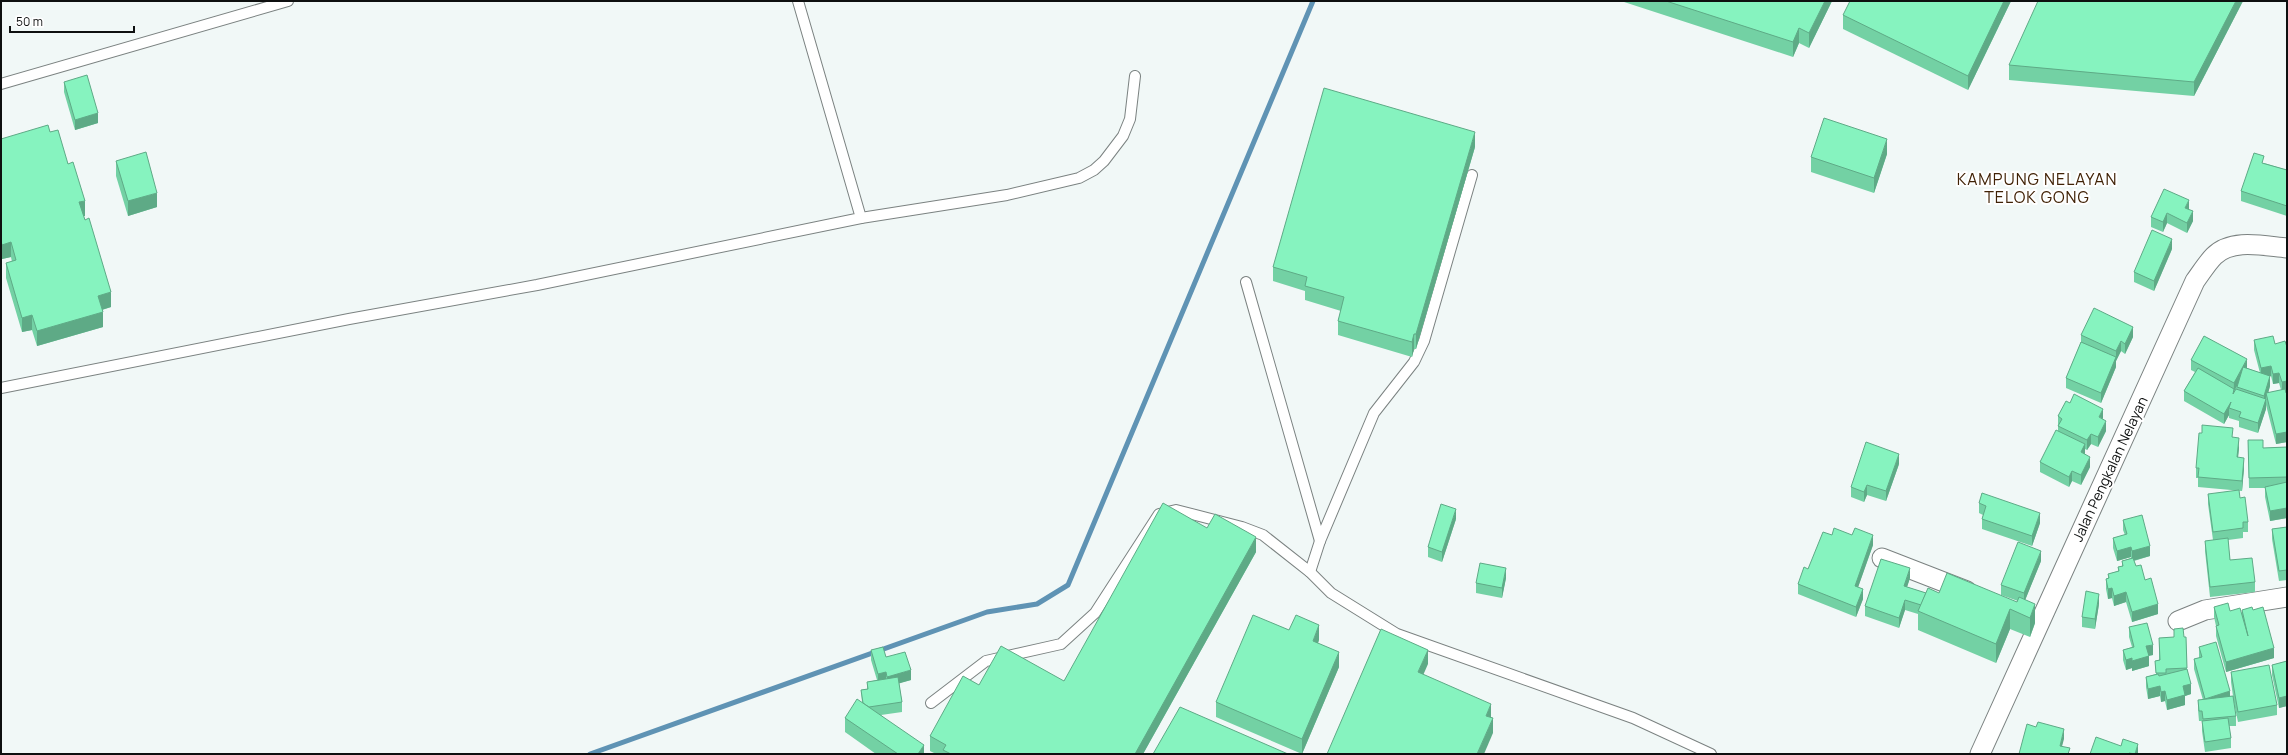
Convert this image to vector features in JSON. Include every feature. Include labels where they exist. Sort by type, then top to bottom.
[{"type":"street","name":"Jalan Pengkalan Nelayan","points":[[1980,754],[2034,617],[2196,281],[2215,256],[2224,249],[2249,245],[2287,248]]},
{"type":"street","points":[[1882,558],[1984,597]]},
{"type":"street","points":[[2178,621],[2205,610],[2287,597]]},
{"type":"lane","points":[[1,84],[288,1]]},
{"type":"lane","points":[[798,1],[861,218]]},
{"type":"lane","points":[[1,388],[349,319],[536,285],[861,218],[1007,195],[1079,178],[1104,160],[1123,136],[1130,119],[1135,76]]},
{"type":"lane","points":[[1310,572],[1320,541],[1374,413],[1414,362],[1424,341],[1472,175]]},
{"type":"lane","points":[[1246,282],[1320,541]]},
{"type":"lane","points":[[931,702],[986,661],[1061,644],[1095,613],[1159,514],[1176,510],[1242,527],[1263,535],[1310,572],[1331,593],[1397,634],[1633,718],[1711,754]]},
{"type":"building","points":[[1666,1],[1825,1],[1809,33],[1799,28],[1793,42]]},
{"type":"building","points":[[1850,1],[2004,1],[1968,76],[1843,15]]},
{"type":"building","points":[[2038,1],[2236,1],[2194,82],[2009,65]]},
{"type":"building","points":[[87,75],[98,113],[75,120],[64,82]]},
{"type":"building","points":[[1324,88],[1475,132],[1416,334],[1414,334],[1412,342],[1338,321],[1344,297],[1305,286],[1307,277],[1273,267]]},
{"type":"building","points":[[1824,118],[1887,139],[1874,178],[1811,157]]},
{"type":"building","points":[[48,125],[50,132],[58,130],[68,164],[73,162],[85,201],[79,202],[85,220],[89,218],[111,292],[98,296],[103,312],[37,331],[32,315],[22,318],[6,263],[16,260],[11,242],[2,245],[1,241],[1,139]]},
{"type":"building","points":[[146,152],[157,193],[128,201],[116,161]]},
{"type":"building","points":[[2254,153],[2264,156],[2262,163],[2287,170],[2287,206],[2241,191]]},
{"type":"building","points":[[2164,189],[2189,200],[2185,208],[2193,211],[2187,223],[2167,213],[2163,222],[2151,217]]},
{"type":"building","points":[[2152,230],[2172,239],[2154,281],[2134,272]]},
{"type":"building","points":[[2094,308],[2133,327],[2125,344],[2121,341],[2116,351],[2081,335]]},
{"type":"building","points":[[2204,336],[2247,359],[2234,383],[2191,360]]},
{"type":"building","points":[[2273,336],[2275,344],[2285,341],[2287,347],[2287,381],[2282,382],[2279,373],[2273,374],[2271,366],[2261,368],[2254,340]]},
{"type":"building","points":[[2081,342],[2116,357],[2101,393],[2066,378]]},
{"type":"building","points":[[2243,367],[2270,376],[2264,396],[2237,387]]},
{"type":"building","points":[[2198,368],[2234,389],[2233,394],[2236,389],[2266,399],[2258,423],[2239,417],[2241,412],[2229,408],[2231,402],[2224,414],[2184,391]]},
{"type":"building","points":[[2285,389],[2287,393],[2287,432],[2276,434],[2266,393]]},
{"type":"building","points":[[2074,394],[2103,409],[2099,417],[2106,421],[2098,437],[2091,434],[2087,440],[2058,426],[2062,419],[2058,416],[2066,401],[2070,403]]},
{"type":"building","points":[[2202,425],[2233,428],[2232,437],[2239,438],[2237,457],[2244,458],[2242,481],[2198,477],[2199,468],[2196,468],[2199,433],[2202,433]]},
{"type":"building","points":[[2056,430],[2085,444],[2081,452],[2090,457],[2081,475],[2072,471],[2069,477],[2040,462]]},
{"type":"building","points":[[2248,440],[2263,440],[2263,448],[2287,447],[2287,477],[2249,478]]},
{"type":"building","points":[[1866,442],[1899,454],[1886,491],[1867,485],[1864,492],[1851,487]]},
{"type":"building","points":[[2287,482],[2287,508],[2270,511],[2265,487]]},
{"type":"building","points":[[2239,490],[2240,498],[2245,497],[2248,522],[2243,522],[2243,528],[2213,532],[2208,494]]},
{"type":"building","points":[[1982,493],[2040,513],[2032,536],[1982,519],[1986,506],[1979,503]]},
{"type":"building","points":[[1163,503],[1207,528],[1215,514],[1256,537],[1135,754],[951,754],[943,750],[946,745],[930,736],[963,676],[979,685],[1001,646],[1064,681]]},
{"type":"building","points":[[1441,504],[1456,509],[1442,552],[1428,547]]},
{"type":"building","points":[[2142,515],[2150,546],[2132,551],[2131,547],[2117,551],[2113,538],[2127,534],[2123,520]]},
{"type":"building","points":[[2287,527],[2287,570],[2279,571],[2272,529]]},
{"type":"building","points":[[1834,528],[1852,535],[1855,528],[1873,535],[1855,586],[1863,589],[1856,607],[1798,584],[1804,567],[1808,569],[1823,532],[1832,535]]},
{"type":"building","points":[[2228,538],[2230,560],[2252,558],[2255,582],[2210,587],[2205,541]]},
{"type":"building","points":[[2018,542],[2041,551],[2024,593],[2001,585]]},
{"type":"building","points":[[2133,558],[2136,566],[2141,565],[2145,580],[2151,578],[2158,604],[2132,612],[2126,592],[2114,596],[2112,588],[2108,589],[2106,579],[2109,578],[2108,574],[2119,571],[2118,567],[2123,566],[2122,561]]},
{"type":"building","points":[[1881,559],[1910,568],[1904,586],[1926,593],[1921,605],[1905,600],[1899,618],[1865,606]]},
{"type":"building","points":[[1480,563],[1506,568],[1502,588],[1476,583]]},
{"type":"building","points":[[1947,573],[2017,602],[2019,597],[2035,604],[2030,618],[2010,609],[1996,644],[1918,611],[1928,588],[1939,593]]},
{"type":"building","points":[[2086,591],[2099,594],[2095,619],[2082,617]]},
{"type":"building","points":[[2228,603],[2230,611],[2240,608],[2248,636],[2242,610],[2252,607],[2253,610],[2263,607],[2274,648],[2226,662],[2216,626],[2219,625],[2214,607]]},
{"type":"building","points":[[1253,615],[1289,630],[1296,615],[1319,625],[1313,641],[1339,652],[1302,739],[1216,702]]},
{"type":"building","points":[[2147,623],[2153,645],[2146,646],[2149,656],[2132,661],[2132,658],[2126,660],[2123,650],[2134,647],[2129,627]]},
{"type":"building","points":[[2183,628],[2184,637],[2186,637],[2187,668],[2166,669],[2166,673],[2156,673],[2155,661],[2160,660],[2159,638],[2174,637],[2174,629]]},
{"type":"building","points":[[1381,629],[1428,650],[1418,672],[1491,704],[1486,716],[1493,718],[1477,754],[1327,754]]},
{"type":"building","points":[[2216,642],[2230,691],[2205,699],[2194,659],[2202,657],[2199,647]]},
{"type":"building","points":[[883,647],[886,657],[905,652],[911,670],[887,677],[886,672],[878,674],[871,650]]},
{"type":"building","points":[[2287,661],[2287,696],[2279,698],[2272,665]]},
{"type":"building","points":[[2269,665],[2277,705],[2238,712],[2231,672]]},
{"type":"building","points":[[2187,669],[2191,684],[2183,686],[2185,695],[2167,700],[2165,691],[2161,692],[2160,686],[2148,689],[2146,677],[2158,674],[2159,676]]},
{"type":"building","points":[[898,677],[902,702],[869,707],[863,703],[861,690],[868,689],[867,682]]},
{"type":"building","points":[[2233,696],[2236,716],[2203,719],[2202,711],[2199,711],[2198,700]]},
{"type":"building","points":[[857,699],[924,745],[918,754],[898,754],[845,718]]},
{"type":"building","points":[[1180,707],[1288,754],[1153,754]]},
{"type":"building","points":[[2228,718],[2231,738],[2205,742],[2202,721]]},
{"type":"building","points":[[2038,722],[2064,729],[2060,746],[2070,748],[2068,754],[2019,754],[2027,724],[2036,727]]},
{"type":"building","points":[[2096,737],[2121,746],[2123,739],[2138,744],[2135,754],[2090,754]]},
{"type":"waterway","points":[[590,754],[987,612],[1037,604],[1068,585],[1313,1]]},
{"type":"district","name":"KAMPUNG NELAYAN TELOK GONG","points":[[2037,188]]}]
